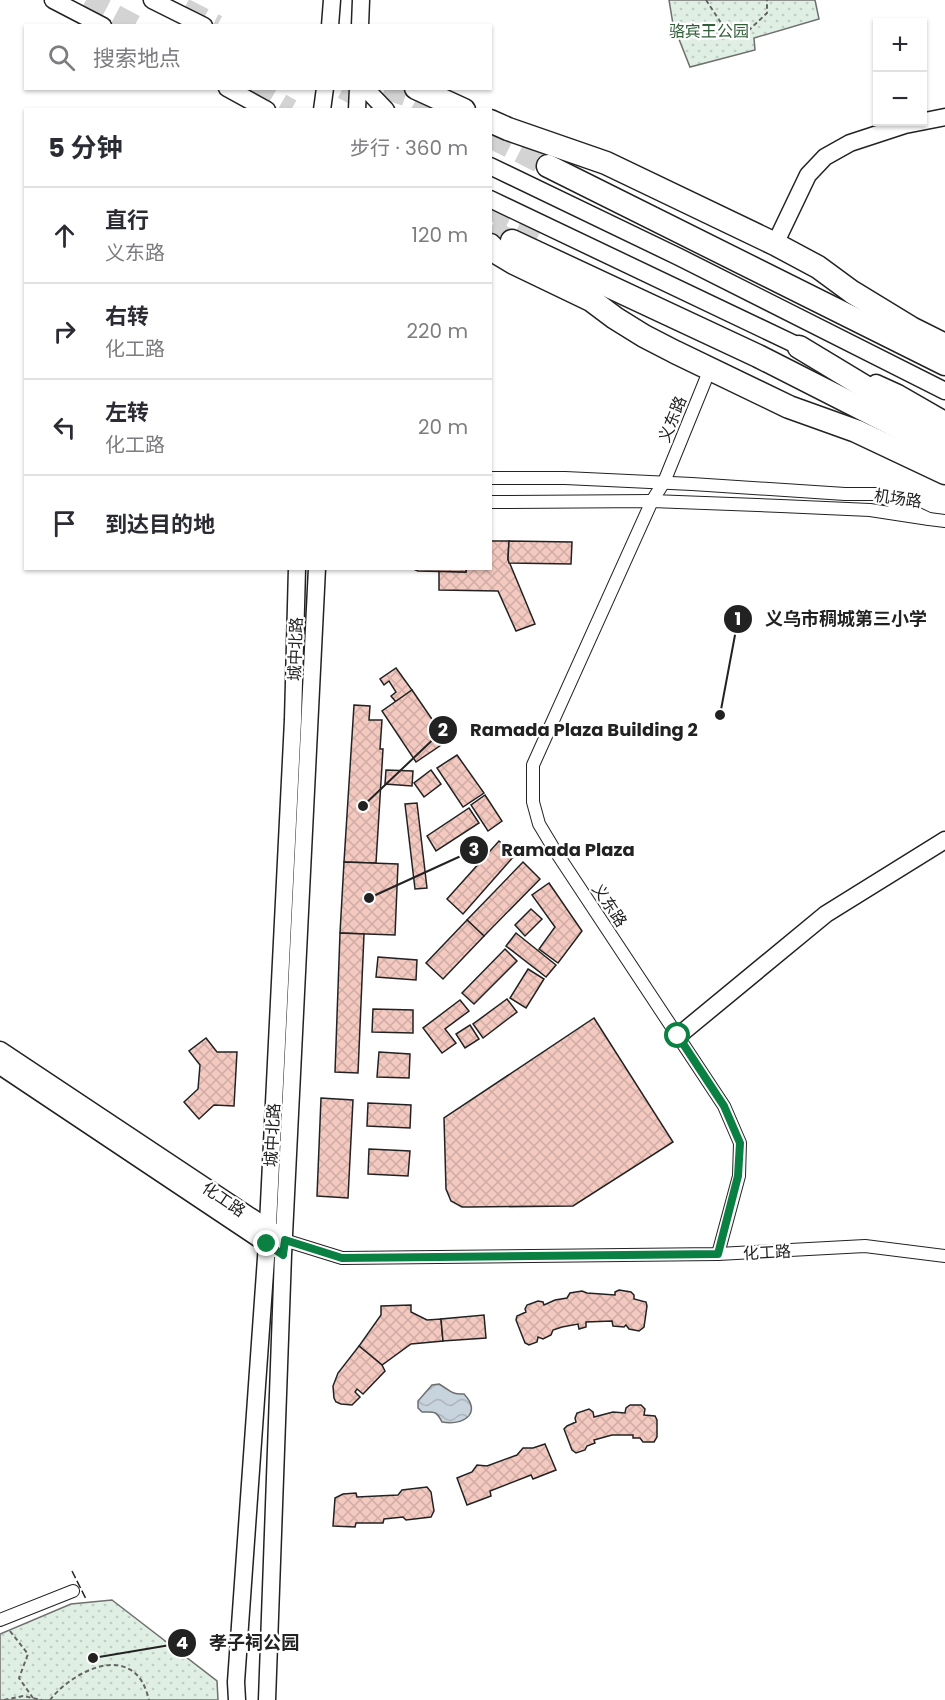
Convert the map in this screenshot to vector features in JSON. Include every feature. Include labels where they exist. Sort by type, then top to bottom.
[{"type":"highway","points":[[420,90],[460,108]]},
{"type":"highway","points":[[499,125],[606,163],[775,244],[818,267],[852,292],[910,328],[945,345]]},
{"type":"highway","points":[[499,125],[807,277],[863,322]]},
{"type":"highway","points":[[548,166],[945,364]]},
{"type":"highway","points":[[863,409],[765,380],[620,308],[591,300],[514,263],[499,254],[501,243],[758,356],[863,409],[945,451]]},
{"type":"highway","points":[[591,300],[644,336],[710,369],[789,407],[856,431],[945,473]]},
{"type":"highway","points":[[799,347],[945,435]]},
{"type":"main road","points":[[53,0],[99,24]]},
{"type":"main road","points":[[152,0],[200,24]]},
{"type":"main road","points":[[330,24],[332,0]]},
{"type":"main road","points":[[360,24],[361,0]]},
{"type":"main road","points":[[231,90],[263,108]]},
{"type":"main road","points":[[322,108],[325,90]]},
{"type":"main road","points":[[357,108],[358,90]]},
{"type":"main road","points":[[367,90],[384,108]]},
{"type":"main road","points":[[775,244],[808,175],[825,157],[850,143],[905,125],[945,117]]},
{"type":"main road","points":[[492,167],[679,257],[945,391]]},
{"type":"main road","points":[[492,200],[898,393],[945,420]]},
{"type":"main road","name":"城中北路","points":[[237,1700],[236,1682],[267,1236],[293,720],[297,570]]},
{"type":"main road","name":"城中北路","points":[[267,1700],[284,1247],[317,570]]},
{"type":"main road","points":[[678,1036],[826,914],[945,840]]},
{"type":"main road","name":"化工路","points":[[0,1050],[267,1236]]},
{"type":"main road","name":"化工路","points":[[0,1066],[284,1247]]},
{"type":"street","name":"义东路","points":[[710,369],[664,482],[652,501],[533,765],[533,802],[539,824],[554,849],[724,1106],[740,1143],[738,1176],[718,1254]]},
{"type":"street","name":"机场路","points":[[492,477],[664,482],[876,494],[929,519]]},
{"type":"street","name":"机场路","points":[[492,502],[652,501],[870,510],[929,519]]},
{"type":"street","points":[[929,519],[945,521]]},
{"type":"street","name":"化工路","points":[[284,1247],[342,1258],[718,1254],[866,1246],[945,1256]]},
{"type":"street","points":[[0,1620],[73,1591]]},
{"type":"path","points":[[706,0],[727,32],[747,32],[767,13],[767,0]]},
{"type":"path","points":[[0,1620],[28,1654],[19,1678],[33,1698]]},
{"type":"path","points":[[50,1700],[65,1684],[78,1675],[93,1668],[111,1665],[128,1668],[140,1677],[149,1700]]},
{"type":"path","points":[[4,1700],[22,1696],[42,1700]]},
{"type":"green space","name":"骆宾王公园","points":[[669,0],[815,0],[819,19],[754,38],[755,50],[690,67],[673,24]]},
{"type":"green space","points":[[112,1600],[217,1681],[218,1700],[0,1700],[0,1634],[71,1604]]},
{"type":"water","points":[[439,1384],[453,1393],[464,1394],[471,1407],[468,1417],[457,1422],[442,1422],[438,1415],[432,1412],[422,1412],[418,1408],[418,1401],[432,1385]]},
{"type":"building","points":[[492,541],[509,541],[508,559],[535,624],[516,631],[498,591],[439,590],[439,571],[466,572],[466,570],[492,570]]},
{"type":"building","points":[[509,541],[572,542],[571,564],[509,563]]},
{"type":"building","points":[[416,570],[466,570],[466,572]]},
{"type":"building","points":[[396,668],[412,690],[396,702],[391,696],[396,692],[389,681],[384,685],[380,679]]},
{"type":"building","points":[[412,690],[447,741],[416,762],[382,711]]},
{"type":"building","points":[[354,705],[370,706],[369,720],[382,720],[380,749],[383,749],[376,863],[344,862]]},
{"type":"building","points":[[457,755],[484,793],[463,807],[437,768]]},
{"type":"building","points":[[386,770],[413,771],[412,786],[385,784]]},
{"type":"building","points":[[431,770],[441,784],[424,797],[414,783]]},
{"type":"building","points":[[485,795],[502,821],[488,831],[471,805]]},
{"type":"building","points":[[417,803],[427,888],[415,889],[405,804]]},
{"type":"building","points":[[469,808],[479,823],[436,851],[427,836]]},
{"type":"building","points":[[499,841],[515,855],[463,914],[447,899]]},
{"type":"building","points":[[344,862],[398,864],[395,935],[340,933]]},
{"type":"building","points":[[523,862],[540,879],[484,936],[467,920]]},
{"type":"building","points":[[549,883],[582,931],[558,963],[539,949],[555,927],[532,895]]},
{"type":"building","points":[[531,909],[542,919],[525,936],[515,925]]},
{"type":"building","points":[[467,920],[484,936],[443,979],[426,963]]},
{"type":"building","points":[[340,933],[364,934],[358,1073],[335,1072]]},
{"type":"building","points":[[516,933],[556,965],[546,977],[506,946]]},
{"type":"building","points":[[505,949],[517,961],[474,1004],[462,993]]},
{"type":"building","points":[[378,957],[417,960],[416,980],[376,977]]},
{"type":"building","points":[[528,969],[544,979],[526,1008],[510,998]]},
{"type":"building","points":[[507,999],[517,1012],[483,1038],[473,1024]]},
{"type":"building","points":[[460,1000],[469,1011],[445,1029],[456,1043],[442,1053],[423,1028]]},
{"type":"building","points":[[373,1009],[413,1010],[413,1033],[372,1032]]},
{"type":"building","points":[[594,1018],[673,1142],[573,1206],[462,1207],[451,1201],[446,1189],[444,1118]]},
{"type":"building","points":[[470,1025],[479,1039],[465,1048],[456,1034]]},
{"type":"building","points":[[206,1038],[217,1052],[237,1052],[234,1106],[214,1105],[199,1119],[184,1102],[198,1089],[200,1065],[189,1051]]},
{"type":"building","points":[[379,1052],[410,1054],[409,1078],[377,1077]]},
{"type":"building","points":[[321,1098],[353,1100],[348,1198],[317,1196]]},
{"type":"building","points":[[368,1103],[411,1105],[410,1128],[367,1126]]},
{"type":"building","points":[[369,1149],[410,1151],[408,1176],[368,1174]]},
{"type":"building","points":[[619,1290],[631,1292],[634,1299],[646,1302],[644,1327],[639,1331],[629,1329],[626,1325],[624,1327],[613,1326],[612,1321],[586,1322],[586,1327],[579,1329],[578,1324],[562,1327],[553,1330],[551,1335],[543,1339],[538,1337],[537,1342],[529,1345],[525,1343],[516,1320],[517,1316],[526,1312],[527,1305],[538,1301],[543,1302],[544,1305],[567,1298],[570,1293],[582,1291],[615,1295],[615,1292]]},
{"type":"building","points":[[411,1305],[411,1312],[427,1320],[441,1319],[443,1341],[411,1344],[382,1365],[359,1346],[381,1315],[381,1306]]},
{"type":"building","points":[[484,1315],[486,1338],[443,1341],[441,1319]]},
{"type":"building","points":[[359,1346],[382,1365],[385,1371],[363,1394],[357,1389],[355,1392],[360,1397],[352,1405],[341,1404],[334,1398],[333,1386],[338,1373]]},
{"type":"building","points":[[630,1405],[641,1405],[645,1409],[644,1415],[655,1416],[657,1437],[654,1442],[643,1442],[640,1438],[633,1438],[633,1435],[612,1435],[594,1440],[595,1443],[587,1446],[585,1450],[576,1453],[572,1450],[564,1429],[576,1422],[577,1413],[589,1409],[593,1412],[594,1417],[613,1412],[625,1413],[626,1408]]},
{"type":"building","points":[[545,1444],[556,1470],[533,1479],[531,1475],[490,1491],[491,1496],[467,1505],[457,1478],[472,1472],[477,1465],[487,1466],[517,1455],[523,1448]]},
{"type":"building","points":[[427,1487],[431,1492],[434,1511],[431,1517],[406,1520],[403,1517],[384,1519],[383,1523],[356,1523],[355,1527],[333,1526],[335,1498],[343,1494],[356,1493],[357,1497],[398,1495],[402,1490]]},
{"type":"tunnel","points":[[86,0],[131,24]]},
{"type":"tunnel","points":[[184,9],[213,24]]},
{"type":"tunnel","points":[[256,90],[287,108]]},
{"type":"tunnel","points":[[347,90],[375,105]]},
{"type":"tunnel","points":[[391,90],[431,108]]},
{"type":"tunnel","points":[[492,138],[548,166]]},
{"type":"tunnel","points":[[492,210],[549,236]]},
{"type":"tunnel","points":[[492,231],[512,241]]},
{"type":"fence","points":[[72,1571],[86,1599]]},
{"type":"place","name":"义乌市稠城第三小学","points":[[720,715]]},
{"type":"place","name":"Ramada Plaza Building 2","points":[[363,806]]},
{"type":"place","name":"Ramada Plaza","points":[[369,898]]},
{"type":"place","name":"孝子祠公园","points":[[93,1658]]},
{"type":"route","points":[[267,1244],[283,1255],[285,1240],[342,1258],[718,1254],[738,1176],[740,1143],[724,1106],[678,1036]]}]
